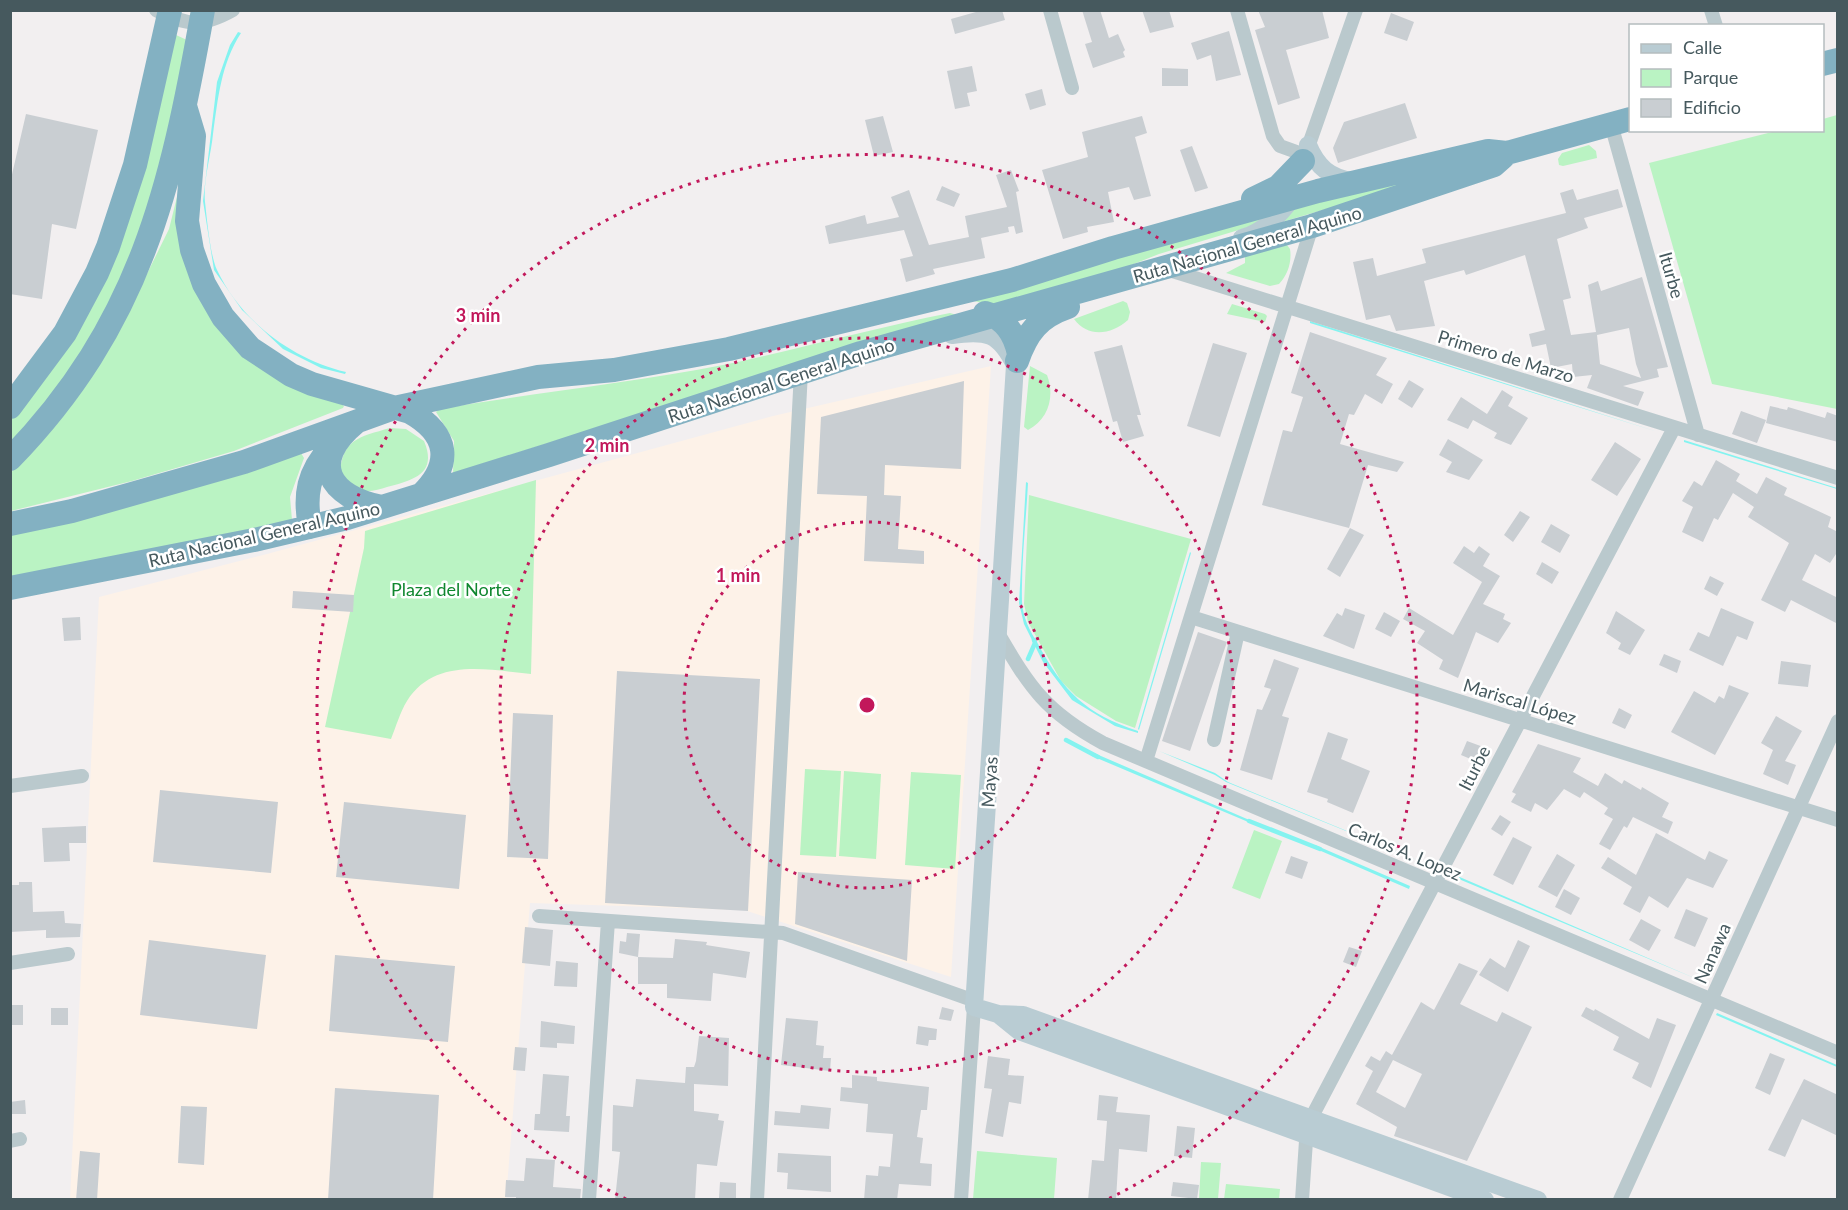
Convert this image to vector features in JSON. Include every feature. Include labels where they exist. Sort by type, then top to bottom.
[{"type":"highway","points":[[10,407],[65,333],[108,247],[135,165],[165,13]]},
{"type":"highway","points":[[10,459],[38,431],[80,376],[133,281],[154,227],[185,106],[202,17]]},
{"type":"highway","points":[[185,106],[194,136],[187,221],[192,250],[204,284],[223,317],[250,348],[291,375],[312,384],[394,408],[425,421],[437,434],[443,451],[440,469],[433,484],[421,495]]},
{"type":"highway","name":"Ruta Nacional General Aquino","points":[[10,524],[72,511],[244,462],[394,408],[538,377],[598,372],[715,352],[1012,280],[1113,248],[1355,181],[1488,151],[1507,153],[1621,122]]},
{"type":"highway","name":"Ruta Nacional General Aquino","points":[[10,588],[309,527],[382,507],[801,372],[930,333],[1312,226],[1494,165],[1507,153]]},
{"type":"highway","points":[[1113,248],[1149,231],[1269,192],[1305,154]]},
{"type":"highway","points":[[1017,360],[1026,337],[1038,322],[1055,312],[1085,301],[1105,285]]},
{"type":"highway","points":[[903,306],[922,311],[966,308],[994,315],[1011,330],[1017,360]]},
{"type":"highway","points":[[309,527],[306,491],[317,464],[357,421]]},
{"type":"highway","points":[[335,443],[328,461],[330,475],[335,485],[357,501],[382,507]]},
{"type":"street","points":[[165,13],[216,20],[232,10]]},
{"type":"street","points":[[1050,10],[1072,88]]},
{"type":"street","points":[[1237,10],[1273,136],[1280,146],[1305,154],[1329,174],[1355,181]]},
{"type":"street","points":[[1105,285],[1134,269],[1250,236],[1276,217],[1292,198],[1305,154],[1356,10]]},
{"type":"street","name":"Iturbe","points":[[1621,122],[1698,435]]},
{"type":"street","points":[[1146,761],[1312,226]]},
{"type":"street","name":"Primero de Marzo","points":[[1164,268],[1838,478]]},
{"type":"street","points":[[930,333],[940,337],[983,333],[995,337],[1017,360]]},
{"type":"street","name":"Mayas","points":[[961,1200],[1017,360]]},
{"type":"street","points":[[758,1200],[770,932],[801,372]]},
{"type":"street","name":"Iturbe","points":[[1308,1127],[1674,428]]},
{"type":"street","name":"Mariscal López","points":[[1191,617],[1838,820]]},
{"type":"street","points":[[1214,740],[1238,632]]},
{"type":"street","name":"Carlos A. Lopez","points":[[998,633],[1029,685],[1061,719],[1103,743],[1838,1053]]},
{"type":"street","name":"Nanawa","points":[[1620,1200],[1838,721]]},
{"type":"street","points":[[10,786],[82,776]]},
{"type":"street","points":[[539,916],[783,933],[998,1014],[1023,1015],[1480,1194],[1538,1200]]},
{"type":"street","points":[[590,1200],[608,921]]},
{"type":"street","points":[[10,963],[68,954]]},
{"type":"street","points":[[1302,1200],[1308,1127]]},
{"type":"shaded area","points":[[991,366],[951,977],[744,910],[530,903],[506,1199],[70,1200],[99,597],[267,554],[773,416]]},
{"type":"green space","points":[[176,35],[187,40],[181,79],[151,199],[122,278],[105,315],[78,362],[11,446],[11,419],[55,362]]},
{"type":"green space","points":[[1837,115],[1837,409],[1712,384],[1649,163],[1772,132],[1824,132],[1824,119]]},
{"type":"green space","points":[[1589,145],[1596,151],[1597,158],[1559,165],[1558,159],[1562,153]]},
{"type":"green space","points":[[1441,172],[1412,184],[1275,224],[1292,208]]},
{"type":"green space","points":[[178,193],[201,296],[344,406],[343,408],[234,451],[132,481],[11,511],[11,473],[141,286],[169,229]]},
{"type":"green space","points":[[1272,212],[1252,226],[1159,254],[1096,279],[992,305],[969,300]]},
{"type":"green space","points":[[1287,245],[1290,249],[1290,263],[1279,284],[1270,286],[1226,273],[1245,263],[1245,255]]},
{"type":"green space","points":[[1123,301],[1127,303],[1130,312],[1128,320],[1114,329],[1093,332],[1074,319]]},
{"type":"green space","points":[[1232,304],[1265,314],[1267,316],[1265,322],[1227,314]]},
{"type":"green space","points":[[950,313],[957,315],[453,473],[454,441],[436,412],[439,409],[723,365]]},
{"type":"green space","points":[[1030,366],[1047,375],[1050,399],[1041,420],[1028,430],[1024,427]]},
{"type":"green space","points":[[390,428],[406,429],[424,441],[428,461],[425,468],[414,478],[397,484],[370,491],[357,488],[340,474],[344,453],[354,441],[361,437]]},
{"type":"green space","points":[[301,453],[304,458],[290,497],[292,520],[11,581],[10,535]]},
{"type":"green space","name":"Plaza del Norte","points":[[536,480],[531,674],[480,669],[447,672],[432,678],[419,687],[407,701],[391,739],[325,727],[364,548],[365,531]]},
{"type":"green space","points":[[1029,495],[1191,539],[1135,728],[1116,721],[1076,696],[1061,681],[1028,622],[1024,604]]},
{"type":"green space","points":[[805,769],[841,771],[836,857],[800,855]]},
{"type":"green space","points":[[844,771],[881,774],[876,859],[839,856]]},
{"type":"green space","points":[[911,772],[961,775],[955,869],[905,865]]},
{"type":"green space","points":[[1254,830],[1282,841],[1260,899],[1232,888]]},
{"type":"green space","points":[[977,1151],[1057,1158],[1054,1199],[973,1199]]},
{"type":"green space","points":[[1201,1162],[1221,1163],[1218,1199],[1199,1199]]},
{"type":"green space","points":[[1226,1184],[1280,1189],[1279,1199],[1224,1199]]},
{"type":"water","points":[[238,32],[241,33],[229,57],[221,82],[205,185],[208,227],[217,270],[240,306],[270,335],[306,358],[346,372],[345,374],[321,368],[283,349],[242,310],[214,270],[203,201],[217,82],[230,45]]},
{"type":"water","points":[[1310,321],[1658,432],[1310,323]]},
{"type":"water","points":[[1684,440],[1837,488],[1837,489],[1684,442]]},
{"type":"water","points":[[1026,482],[1028,483],[1022,602],[1027,624],[1057,675],[1078,699],[1104,717],[1138,731],[1138,733],[1115,726],[1072,700],[1043,662],[1024,624],[1019,603]]},
{"type":"water","points":[[1191,553],[1139,730],[1138,729]]},
{"type":"water","points":[[1159,751],[1215,773],[1228,782],[1427,864],[1226,782]]},
{"type":"water","points":[[1094,753],[1254,822],[1253,824],[1092,756]]},
{"type":"water","points":[[1315,845],[1410,886],[1409,889],[1314,848]]},
{"type":"water","points":[[1455,875],[1699,980],[1454,877]]},
{"type":"water","points":[[1717,1013],[1837,1065],[1837,1067],[1716,1015]]},
{"type":"building","points":[[983,10],[1002,10],[1005,20],[955,34],[951,19]]},
{"type":"building","points":[[1082,10],[1100,10],[1109,38],[1118,34],[1125,50],[1123,52],[1125,57],[1093,68],[1085,44],[1092,42]]},
{"type":"building","points":[[1142,10],[1169,10],[1174,27],[1150,33]]},
{"type":"building","points":[[1258,10],[1322,10],[1329,38],[1286,50],[1300,98],[1278,105],[1255,30],[1265,27]]},
{"type":"building","points":[[1391,13],[1414,22],[1407,41],[1384,33]]},
{"type":"building","points":[[1229,31],[1241,75],[1216,81],[1211,55],[1197,60],[1191,43]]},
{"type":"building","points":[[972,66],[977,91],[967,93],[970,106],[955,109],[947,71]]},
{"type":"building","points":[[1162,68],[1188,69],[1188,86],[1162,86]]},
{"type":"building","points":[[1042,89],[1046,105],[1030,110],[1025,94]]},
{"type":"building","points":[[1405,103],[1417,138],[1338,163],[1333,148],[1344,122]]},
{"type":"building","points":[[26,114],[98,130],[76,229],[52,224],[42,299],[10,294],[10,183]]},
{"type":"building","points":[[883,116],[893,152],[874,156],[865,120]]},
{"type":"building","points":[[1142,116],[1147,133],[1135,137],[1151,196],[1134,200],[1129,187],[1108,192],[1114,222],[1087,227],[1088,232],[1063,239],[1042,170],[1088,157],[1082,132]]},
{"type":"building","points":[[1192,146],[1208,188],[1195,192],[1180,150]]},
{"type":"building","points":[[1011,170],[1019,191],[1016,192],[1023,232],[1016,234],[1014,226],[1008,227],[1009,232],[981,238],[985,258],[933,269],[935,274],[906,282],[900,259],[913,256],[904,230],[829,244],[825,226],[865,215],[867,224],[899,217],[891,197],[909,190],[929,245],[969,237],[965,216],[1007,207],[996,175]]},
{"type":"building","points":[[942,186],[960,194],[954,207],[936,200]]},
{"type":"building","points":[[1573,189],[1577,200],[1618,189],[1623,207],[1584,218],[1588,228],[1557,239],[1571,298],[1563,300],[1571,335],[1596,332],[1588,285],[1598,281],[1601,291],[1642,277],[1668,367],[1657,369],[1659,377],[1623,386],[1644,392],[1638,406],[1587,388],[1592,375],[1573,377],[1572,364],[1551,368],[1546,344],[1532,347],[1529,334],[1545,330],[1525,255],[1466,275],[1464,270],[1424,281],[1435,326],[1396,331],[1390,315],[1366,320],[1353,262],[1373,258],[1377,276],[1426,263],[1422,249],[1566,213],[1560,193]],"holes":[[[1629,328],[1641,378],[1600,364],[1597,335]]]},
{"type":"building","points":[[1310,332],[1387,358],[1376,375],[1393,384],[1382,404],[1365,394],[1354,415],[1349,414],[1340,444],[1404,462],[1397,472],[1368,465],[1349,528],[1262,505],[1283,430],[1292,432],[1303,397],[1291,393]]},
{"type":"building","points":[[1213,343],[1247,353],[1220,437],[1187,426]]},
{"type":"building","points":[[1122,345],[1141,415],[1137,415],[1144,436],[1123,442],[1117,421],[1113,422],[1094,352]]},
{"type":"building","points":[[1409,380],[1424,389],[1412,408],[1398,399]]},
{"type":"building","points":[[964,381],[961,469],[885,465],[884,495],[901,496],[898,549],[924,551],[924,564],[864,561],[867,496],[817,494],[821,417]]},
{"type":"building","points":[[1502,390],[1513,397],[1508,406],[1528,418],[1511,445],[1494,438],[1497,433],[1473,420],[1468,429],[1447,420],[1461,397],[1487,414]]},
{"type":"building","points":[[1770,406],[1787,410],[1788,407],[1825,418],[1827,412],[1838,416],[1838,442],[1766,423]]},
{"type":"building","points":[[1741,411],[1766,420],[1757,443],[1732,434]]},
{"type":"building","points":[[1448,439],[1483,460],[1469,480],[1446,472],[1452,462],[1439,455]]},
{"type":"building","points":[[1615,442],[1641,459],[1617,496],[1591,480]]},
{"type":"building","points":[[1716,460],[1740,474],[1736,481],[1757,494],[1766,477],[1787,488],[1784,495],[1831,517],[1828,527],[1838,532],[1838,551],[1830,563],[1815,554],[1802,580],[1838,598],[1838,624],[1791,600],[1785,612],[1761,600],[1789,543],[1748,517],[1754,507],[1733,493],[1718,520],[1714,518],[1703,542],[1682,532],[1693,507],[1682,501],[1694,481],[1702,486]]},
{"type":"building","points":[[1520,511],[1530,517],[1513,542],[1504,535]]},
{"type":"building","points":[[1551,524],[1570,535],[1560,553],[1541,542]]},
{"type":"building","points":[[1350,528],[1364,535],[1340,577],[1327,569]]},
{"type":"building","points":[[1464,546],[1474,553],[1479,546],[1490,554],[1483,566],[1500,576],[1483,604],[1505,614],[1503,619],[1511,623],[1498,643],[1476,632],[1458,678],[1439,669],[1443,660],[1417,643],[1425,631],[1403,619],[1409,608],[1453,635],[1482,582],[1453,563]]},
{"type":"building","points":[[1542,562],[1559,572],[1552,584],[1536,574]]},
{"type":"building","points":[[1710,576],[1724,583],[1717,596],[1704,589]]},
{"type":"building","points":[[293,591],[354,595],[353,612],[292,608]]},
{"type":"building","points":[[1345,608],[1365,615],[1354,649],[1323,636],[1337,613],[1342,616]]},
{"type":"building","points":[[1721,608],[1754,622],[1747,640],[1737,636],[1723,666],[1689,650],[1698,632],[1709,637]]},
{"type":"building","points":[[1616,611],[1645,630],[1630,655],[1618,649],[1621,643],[1606,633]]},
{"type":"building","points":[[1384,612],[1400,621],[1391,637],[1375,629]]},
{"type":"building","points":[[80,617],[81,640],[64,641],[62,618]]},
{"type":"building","points":[[1198,632],[1227,642],[1190,751],[1162,741]]},
{"type":"building","points":[[1664,654],[1681,661],[1677,673],[1659,665]]},
{"type":"building","points":[[1274,659],[1299,668],[1282,716],[1289,718],[1272,780],[1240,770],[1257,709],[1262,710],[1271,689],[1264,687]]},
{"type":"building","points":[[1781,661],[1811,665],[1808,687],[1778,684]]},
{"type":"building","points":[[617,671],[760,679],[748,911],[605,903]]},
{"type":"building","points":[[1729,685],[1749,693],[1715,755],[1671,732],[1694,691],[1715,703],[1719,696],[1724,699]]},
{"type":"building","points":[[1619,708],[1632,715],[1625,729],[1612,723]]},
{"type":"building","points":[[513,713],[553,715],[548,859],[507,857]]},
{"type":"building","points":[[1776,716],[1802,731],[1785,761],[1796,765],[1788,785],[1763,774],[1773,750],[1761,743]]},
{"type":"building","points":[[1328,732],[1348,739],[1341,759],[1370,771],[1353,813],[1327,802],[1328,799],[1307,792]]},
{"type":"building","points":[[1467,741],[1486,748],[1480,763],[1461,755]]},
{"type":"building","points":[[1538,744],[1581,758],[1573,772],[1598,786],[1605,773],[1622,784],[1624,780],[1641,790],[1642,787],[1669,803],[1662,817],[1673,822],[1668,834],[1633,817],[1627,828],[1624,826],[1610,850],[1599,844],[1613,819],[1604,814],[1608,808],[1584,792],[1580,798],[1564,789],[1547,810],[1535,803],[1531,812],[1511,802],[1516,794],[1512,792]]},
{"type":"building","points":[[160,790],[278,802],[271,873],[153,862]]},
{"type":"building","points":[[344,802],[466,815],[459,889],[336,877]]},
{"type":"building","points":[[1500,815],[1511,822],[1502,836],[1491,829]]},
{"type":"building","points":[[86,826],[86,843],[69,843],[70,861],[44,862],[42,828]]},
{"type":"building","points":[[1656,833],[1705,860],[1709,851],[1728,860],[1713,888],[1687,878],[1668,908],[1649,896],[1640,913],[1623,904],[1632,887],[1601,868],[1608,857],[1636,875]]},
{"type":"building","points":[[1513,837],[1532,847],[1513,885],[1493,875]]},
{"type":"building","points":[[1557,854],[1575,865],[1557,897],[1538,887]]},
{"type":"building","points":[[1291,856],[1308,862],[1302,879],[1285,873]]},
{"type":"building","points":[[798,872],[912,880],[907,961],[795,924]]},
{"type":"building","points":[[19,882],[32,882],[33,912],[64,911],[65,923],[81,924],[80,937],[46,938],[46,930],[10,932],[10,885],[19,885]]},
{"type":"building","points":[[1564,889],[1580,898],[1571,915],[1555,907]]},
{"type":"building","points":[[1686,909],[1708,918],[1695,947],[1674,938]]},
{"type":"building","points":[[1641,919],[1661,930],[1649,951],[1629,940]]},
{"type":"building","points":[[525,927],[553,930],[550,966],[522,963]]},
{"type":"building","points":[[627,933],[640,934],[638,957],[619,953],[620,941],[626,942]]},
{"type":"building","points":[[675,939],[707,942],[706,945],[750,952],[746,978],[713,973],[711,1001],[667,998],[667,984],[638,984],[638,957],[673,958]]},
{"type":"building","points":[[149,940],[266,955],[257,1029],[140,1015]]},
{"type":"building","points":[[1518,940],[1530,946],[1508,992],[1479,975],[1490,958],[1505,968]]},
{"type":"building","points":[[1349,947],[1362,951],[1356,967],[1343,962]]},
{"type":"building","points":[[335,955],[455,966],[448,1042],[329,1031]]},
{"type":"building","points":[[556,961],[578,963],[577,987],[554,986]]},
{"type":"building","points":[[1459,963],[1478,971],[1460,1004],[1497,1022],[1502,1012],[1532,1027],[1467,1161],[1394,1136],[1397,1127],[1356,1104],[1373,1071],[1365,1066],[1371,1056],[1380,1061],[1386,1051],[1392,1055],[1421,1002],[1434,1010]],"holes":[[[1393,1060],[1422,1074],[1405,1108],[1376,1092]]]},
{"type":"building","points":[[10,1005],[23,1005],[23,1025],[10,1025]]},
{"type":"building","points":[[942,1007],[954,1010],[951,1021],[939,1019]]},
{"type":"building","points":[[1586,1007],[1594,1011],[1595,1009],[1649,1039],[1657,1018],[1676,1025],[1651,1088],[1632,1078],[1639,1063],[1613,1050],[1619,1037],[1581,1016]]},
{"type":"building","points":[[51,1008],[68,1008],[68,1025],[51,1025]]},
{"type":"building","points":[[786,1018],[818,1021],[816,1045],[824,1046],[823,1058],[831,1058],[830,1071],[781,1065]]},
{"type":"building","points":[[541,1021],[575,1026],[574,1044],[557,1043],[557,1048],[540,1047]]},
{"type":"building","points":[[918,1026],[937,1029],[936,1040],[929,1040],[928,1046],[916,1044]]},
{"type":"building","points":[[699,1036],[729,1038],[728,1086],[694,1084],[694,1111],[719,1114],[718,1120],[724,1121],[717,1166],[697,1164],[695,1200],[615,1200],[620,1152],[612,1151],[613,1105],[633,1107],[636,1079],[685,1083],[686,1067],[694,1067],[696,1061]]},
{"type":"building","points":[[515,1047],[527,1048],[525,1071],[513,1070]]},
{"type":"building","points":[[1770,1053],[1785,1059],[1770,1095],[1755,1088]]},
{"type":"building","points":[[988,1056],[1010,1059],[1008,1075],[1024,1076],[1021,1104],[1009,1102],[1003,1137],[985,1133],[992,1089],[984,1088]]},
{"type":"building","points":[[543,1074],[569,1076],[566,1116],[570,1116],[569,1132],[534,1130],[535,1114],[540,1114]]},
{"type":"building","points":[[852,1075],[877,1077],[877,1081],[929,1087],[927,1110],[921,1110],[917,1137],[923,1138],[920,1163],[932,1164],[931,1186],[899,1184],[897,1200],[864,1200],[866,1175],[878,1176],[879,1166],[890,1167],[893,1134],[866,1132],[868,1104],[840,1101],[841,1087],[852,1088]]},
{"type":"building","points":[[1804,1079],[1838,1095],[1838,1136],[1802,1119],[1785,1157],[1768,1150]]},
{"type":"building","points":[[335,1088],[439,1095],[433,1200],[328,1200]]},
{"type":"building","points":[[1099,1095],[1118,1097],[1116,1112],[1150,1115],[1147,1152],[1119,1149],[1116,1200],[1088,1200],[1092,1160],[1104,1161],[1107,1121],[1097,1120]]},
{"type":"building","points":[[25,1100],[26,1114],[10,1114],[10,1102]]},
{"type":"building","points":[[801,1105],[831,1108],[829,1129],[774,1125],[775,1111],[800,1113]]},
{"type":"building","points":[[181,1106],[207,1107],[204,1165],[178,1163]]},
{"type":"building","points":[[1177,1126],[1195,1128],[1192,1158],[1174,1156]]},
{"type":"building","points":[[80,1151],[100,1153],[97,1200],[76,1200]]},
{"type":"building","points":[[778,1153],[831,1156],[831,1192],[787,1189],[788,1173],[777,1172]]},
{"type":"building","points":[[526,1158],[555,1160],[553,1187],[581,1189],[580,1200],[516,1200],[516,1197],[505,1197],[506,1180],[524,1181]]},
{"type":"building","points":[[720,1182],[736,1183],[736,1199],[719,1198]]},
{"type":"building","points":[[1173,1182],[1199,1185],[1197,1199],[1171,1196]]},
{"type":"waterway","points":[[1028,659],[1035,643],[1034,640]]},
{"type":"waterway","points":[[1066,740],[1098,757]]},
{"type":"waterway","points":[[1249,821],[1320,849]]}]
